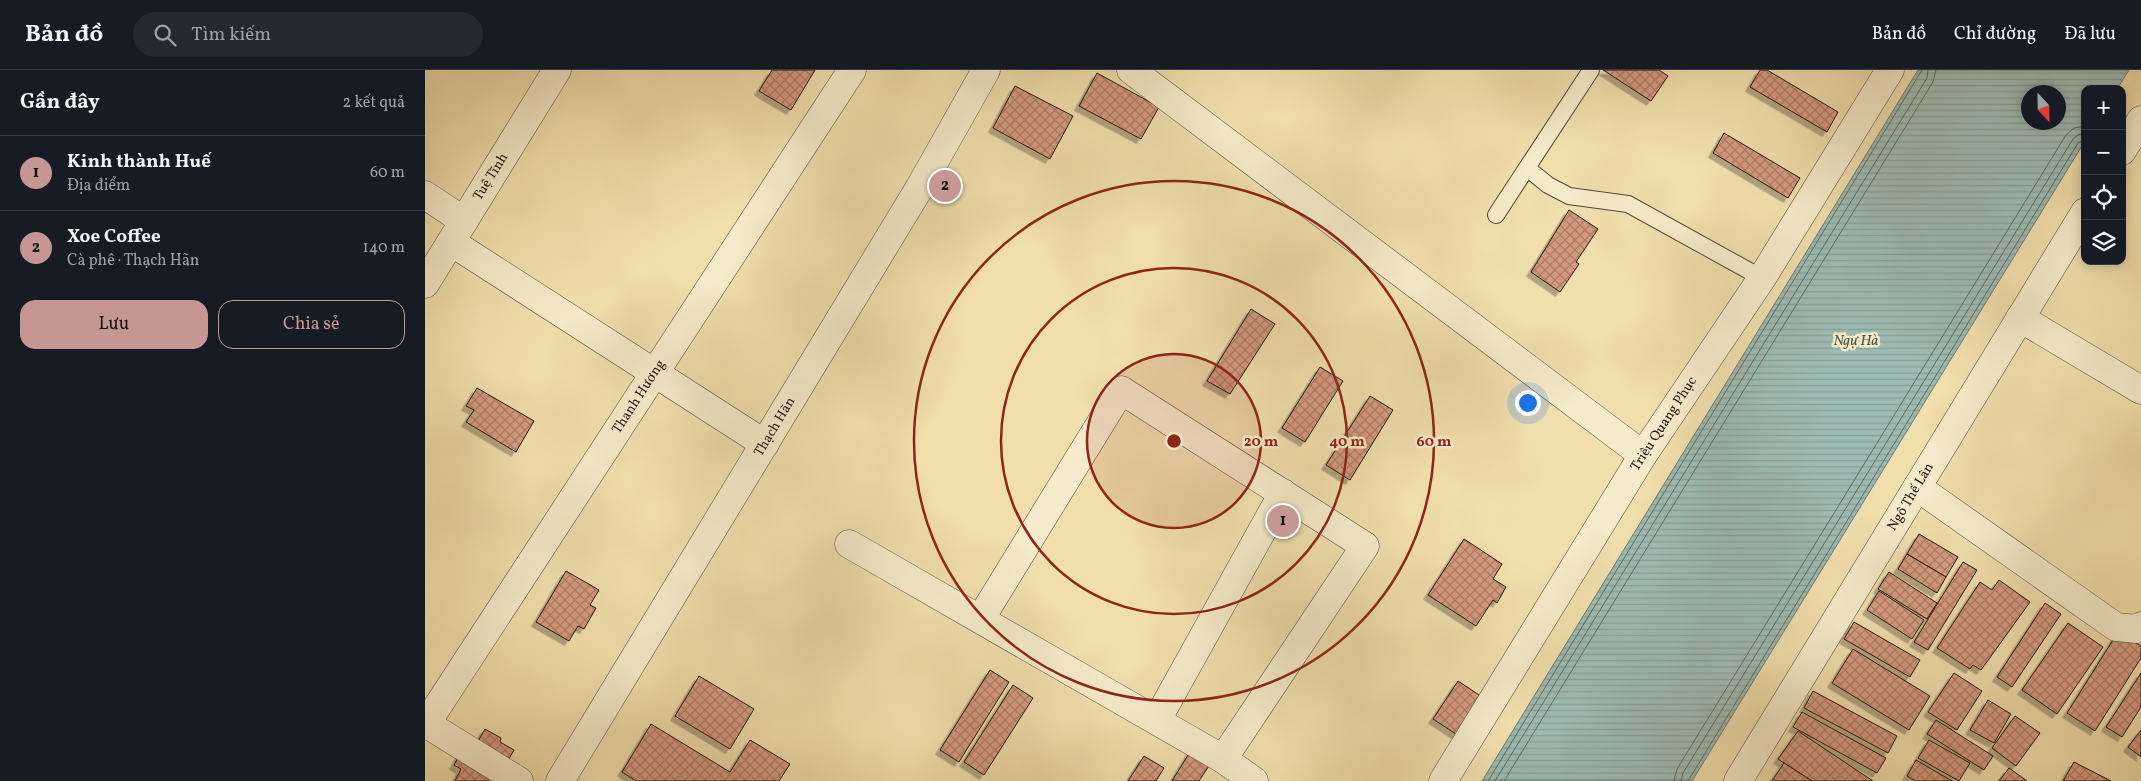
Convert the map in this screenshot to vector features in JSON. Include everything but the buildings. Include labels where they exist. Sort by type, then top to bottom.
[{"type":"street","name":"Tuệ Tĩnh","points":[[425,284],[557,70]]},
{"type":"street","name":"Thanh Hương","points":[[425,724],[852,70]]},
{"type":"street","name":"Thạch Hãn","points":[[560,781],[920,187],[986,70]]},
{"type":"street","points":[[1131,70],[1643,455]]},
{"type":"street","name":"Triệu Quang Phục","points":[[1443,781],[1643,455],[1762,278],[1890,70]]},
{"type":"street","points":[[2130,149],[2141,120]]},
{"type":"street","points":[[425,195],[457,232],[654,373],[765,444]]},
{"type":"street","name":"Ngô Thế Lân","points":[[1738,781],[2081,219]]},
{"type":"street","points":[[2020,318],[2141,390]]},
{"type":"street","points":[[981,618],[1121,390],[1365,546],[1223,759]]},
{"type":"street","points":[[1917,487],[2116,627],[2137,629],[2141,626]]},
{"type":"street","points":[[1157,720],[1283,494]]},
{"type":"street","points":[[849,544],[1157,720],[1223,759],[1254,781]]},
{"type":"street","points":[[425,724],[519,781]]},
{"type":"lane","points":[[1496,215],[1591,70]]},
{"type":"lane","points":[[1527,168],[1548,185],[1569,196],[1628,204],[1762,278]]},
{"type":"water","name":"Ngự Hà","points":[[1918,70],[2129,70],[2120,85],[2081,85],[2081,148],[1692,781],[1482,781]]},
{"type":"place","name":"Xoe Coffee","points":[[945,186]]},
{"type":"place","name":"Kinh thành Huế","points":[[1283,521]]}]
